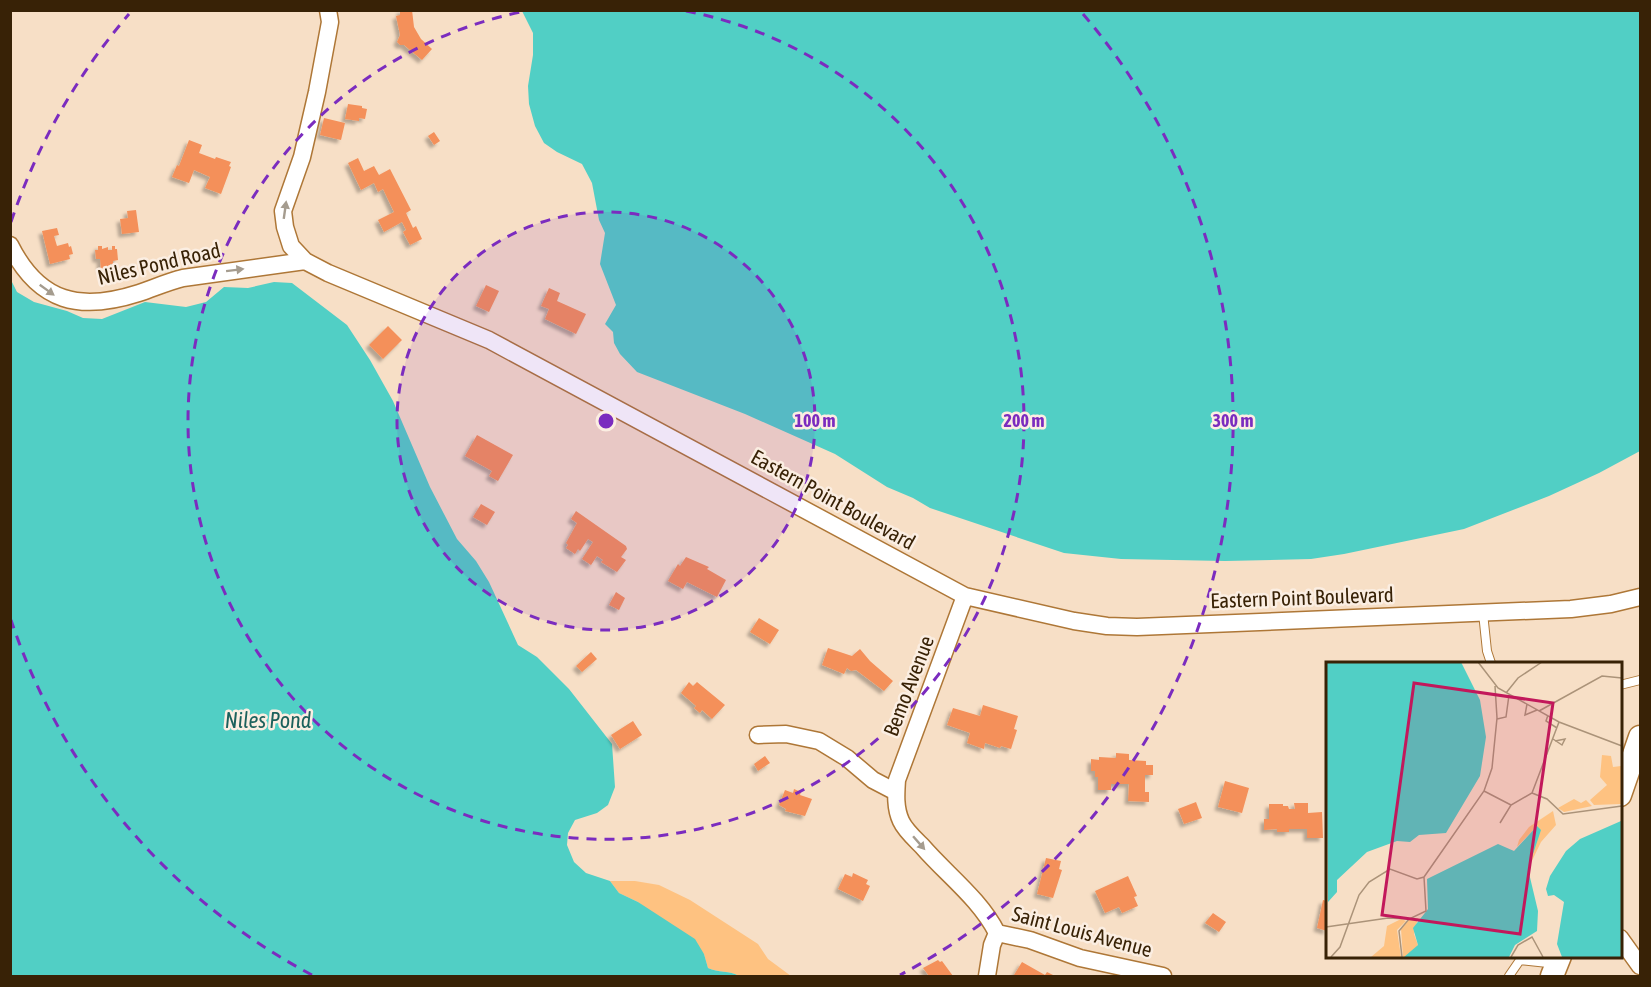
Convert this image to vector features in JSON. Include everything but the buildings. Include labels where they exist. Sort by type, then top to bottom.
[{"type":"main road","points":[[1621,792],[1641,737]]},
{"type":"street","name":"Eastern Point Boulevard","points":[[328,10],[330,22],[317,92],[302,157],[283,211],[285,228],[291,246],[305,261],[328,273],[489,340],[965,596],[1074,621],[1107,626],[1137,627],[1593,607],[1641,597]]},
{"type":"street","name":"Niles Pond Road","points":[[10,245],[28,273],[39,284],[54,295],[71,302],[109,300],[183,278],[305,261]]},
{"type":"street","name":"Bemo Avenue","points":[[896,792],[897,780],[965,596]]},
{"type":"street","points":[[758,735],[786,734],[819,741],[847,758],[873,780],[896,792]]},
{"type":"street","name":"Saint Louis Avenue","points":[[896,792],[901,822],[977,903],[997,933],[1030,940],[1080,958],[1163,976]]},
{"type":"street","points":[[987,976],[992,945],[997,933]]},
{"type":"street","points":[[1621,939],[1641,966]]},
{"type":"lane","points":[[1483,613],[1487,651],[1491,662]]},
{"type":"lane","points":[[1621,685],[1641,680]]},
{"type":"lane","points":[[1509,976],[1520,960],[1557,965]]},
{"type":"shaded area","points":[[610,881],[635,881],[659,885],[690,900],[758,944],[768,959],[791,976],[739,976],[708,968],[704,954],[638,902],[619,893]]},
{"type":"water","points":[[522,11],[1640,11],[1640,451],[1549,496],[1464,529],[1311,559],[1225,561],[1121,559],[1064,553],[930,508],[887,487],[835,454],[745,414],[637,372],[620,354],[614,343],[613,332],[605,324],[616,305],[600,264],[605,233],[599,220],[592,183],[582,164],[544,143],[535,126],[529,104],[528,86],[533,55],[533,33]]},
{"type":"water","name":"Niles Pond","points":[[10,278],[17,292],[34,302],[83,318],[102,319],[145,302],[186,307],[206,302],[224,287],[248,288],[274,282],[292,283],[347,325],[393,401],[430,487],[457,539],[476,561],[489,582],[518,645],[537,657],[569,689],[612,744],[615,787],[608,805],[597,813],[575,820],[568,833],[567,845],[574,862],[586,873],[610,881],[619,893],[638,902],[695,939],[704,954],[708,968],[739,976],[11,976]]}]
